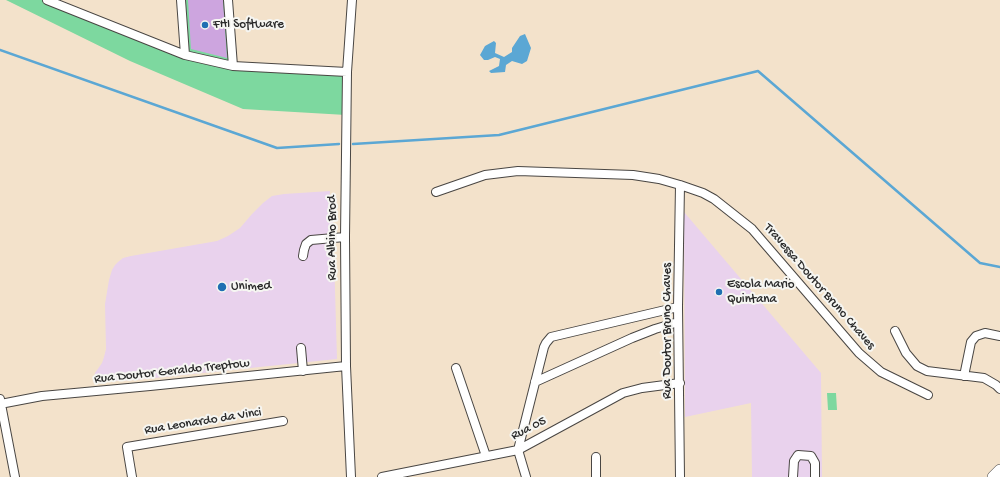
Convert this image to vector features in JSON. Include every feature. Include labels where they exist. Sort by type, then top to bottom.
[{"type":"main road","points":[[993,477],[1000,470]]},
{"type":"main road","points":[[996,477],[1000,470]]},
{"type":"street","points":[[48,0],[185,55],[233,66],[347,72]]},
{"type":"street","points":[[181,0],[185,55]]},
{"type":"street","points":[[228,0],[233,66]]},
{"type":"street","name":"Rua Albino Brod","points":[[351,477],[346,366],[345,237],[347,72],[352,0]]},
{"type":"street","name":"Travessa Doutor Bruno Chaves","points":[[436,192],[485,175],[518,171],[633,175],[659,179],[714,198],[752,229],[859,353],[881,372],[928,395]]},
{"type":"street","name":"Rua Doutor Bruno Chaves","points":[[680,185],[678,307],[680,477]]},
{"type":"street","points":[[303,256],[306,244],[311,240],[345,237]]},
{"type":"street","points":[[526,477],[518,450],[546,343],[551,338],[678,307]]},
{"type":"street","points":[[535,382],[632,338],[678,322]]},
{"type":"street","points":[[895,332],[906,353],[917,366],[927,371],[984,378],[999,385]]},
{"type":"street","points":[[964,376],[971,342],[976,336],[985,333],[1000,336]]},
{"type":"street","points":[[301,348],[303,371]]},
{"type":"street","name":"Rua Doutor Geraldo Treptow","points":[[0,402],[42,396],[346,366]]},
{"type":"street","points":[[456,368],[486,456]]},
{"type":"street","name":"Rua 05","points":[[382,477],[518,450],[623,392],[680,383]]},
{"type":"street","points":[[0,402],[14,477]]},
{"type":"street","name":"Rua Leonardo da Vinci","points":[[132,477],[127,446],[283,421]]},
{"type":"street","points":[[793,477],[794,460],[798,455],[804,455],[811,456],[815,463],[815,477]]},
{"type":"street","points":[[596,457],[596,477]]},
{"type":"shaded area","name":"Unimed","points":[[330,191],[328,216],[333,220],[337,359],[135,380],[93,382],[95,373],[102,363],[106,349],[105,304],[112,270],[118,262],[123,258],[131,256],[217,241],[240,228],[263,203],[272,196]]},
{"type":"shaded area","name":"Escola Mario Quintana","points":[[684,212],[821,373],[822,477],[752,477],[751,403],[685,417]]},
{"type":"green space","points":[[6,0],[47,0],[184,55],[181,0],[228,0],[233,65],[347,72],[346,115],[243,109],[130,61]]},
{"type":"green space","points":[[827,393],[836,393],[837,410],[828,410]]},
{"type":"water","points":[[525,34],[531,48],[527,61],[522,64],[512,61],[506,65],[505,72],[491,73],[489,71],[499,66],[500,59],[495,57],[484,60],[480,55],[485,46],[494,41],[496,43],[495,53],[504,57],[512,52],[512,48],[520,36]]},
{"type":"building","points":[[188,0],[223,0],[227,58],[191,49]]},
{"type":"waterway","points":[[0,50],[277,148],[339,144]]},
{"type":"waterway","points":[[353,144],[499,135],[758,71],[980,263],[1000,267]]},
{"type":"place","name":"FHI Software","points":[[205,25]]},
{"type":"place","name":"Unimed","points":[[222,287]]},
{"type":"place","name":"Escola Mario Quintana","points":[[719,292]]}]
